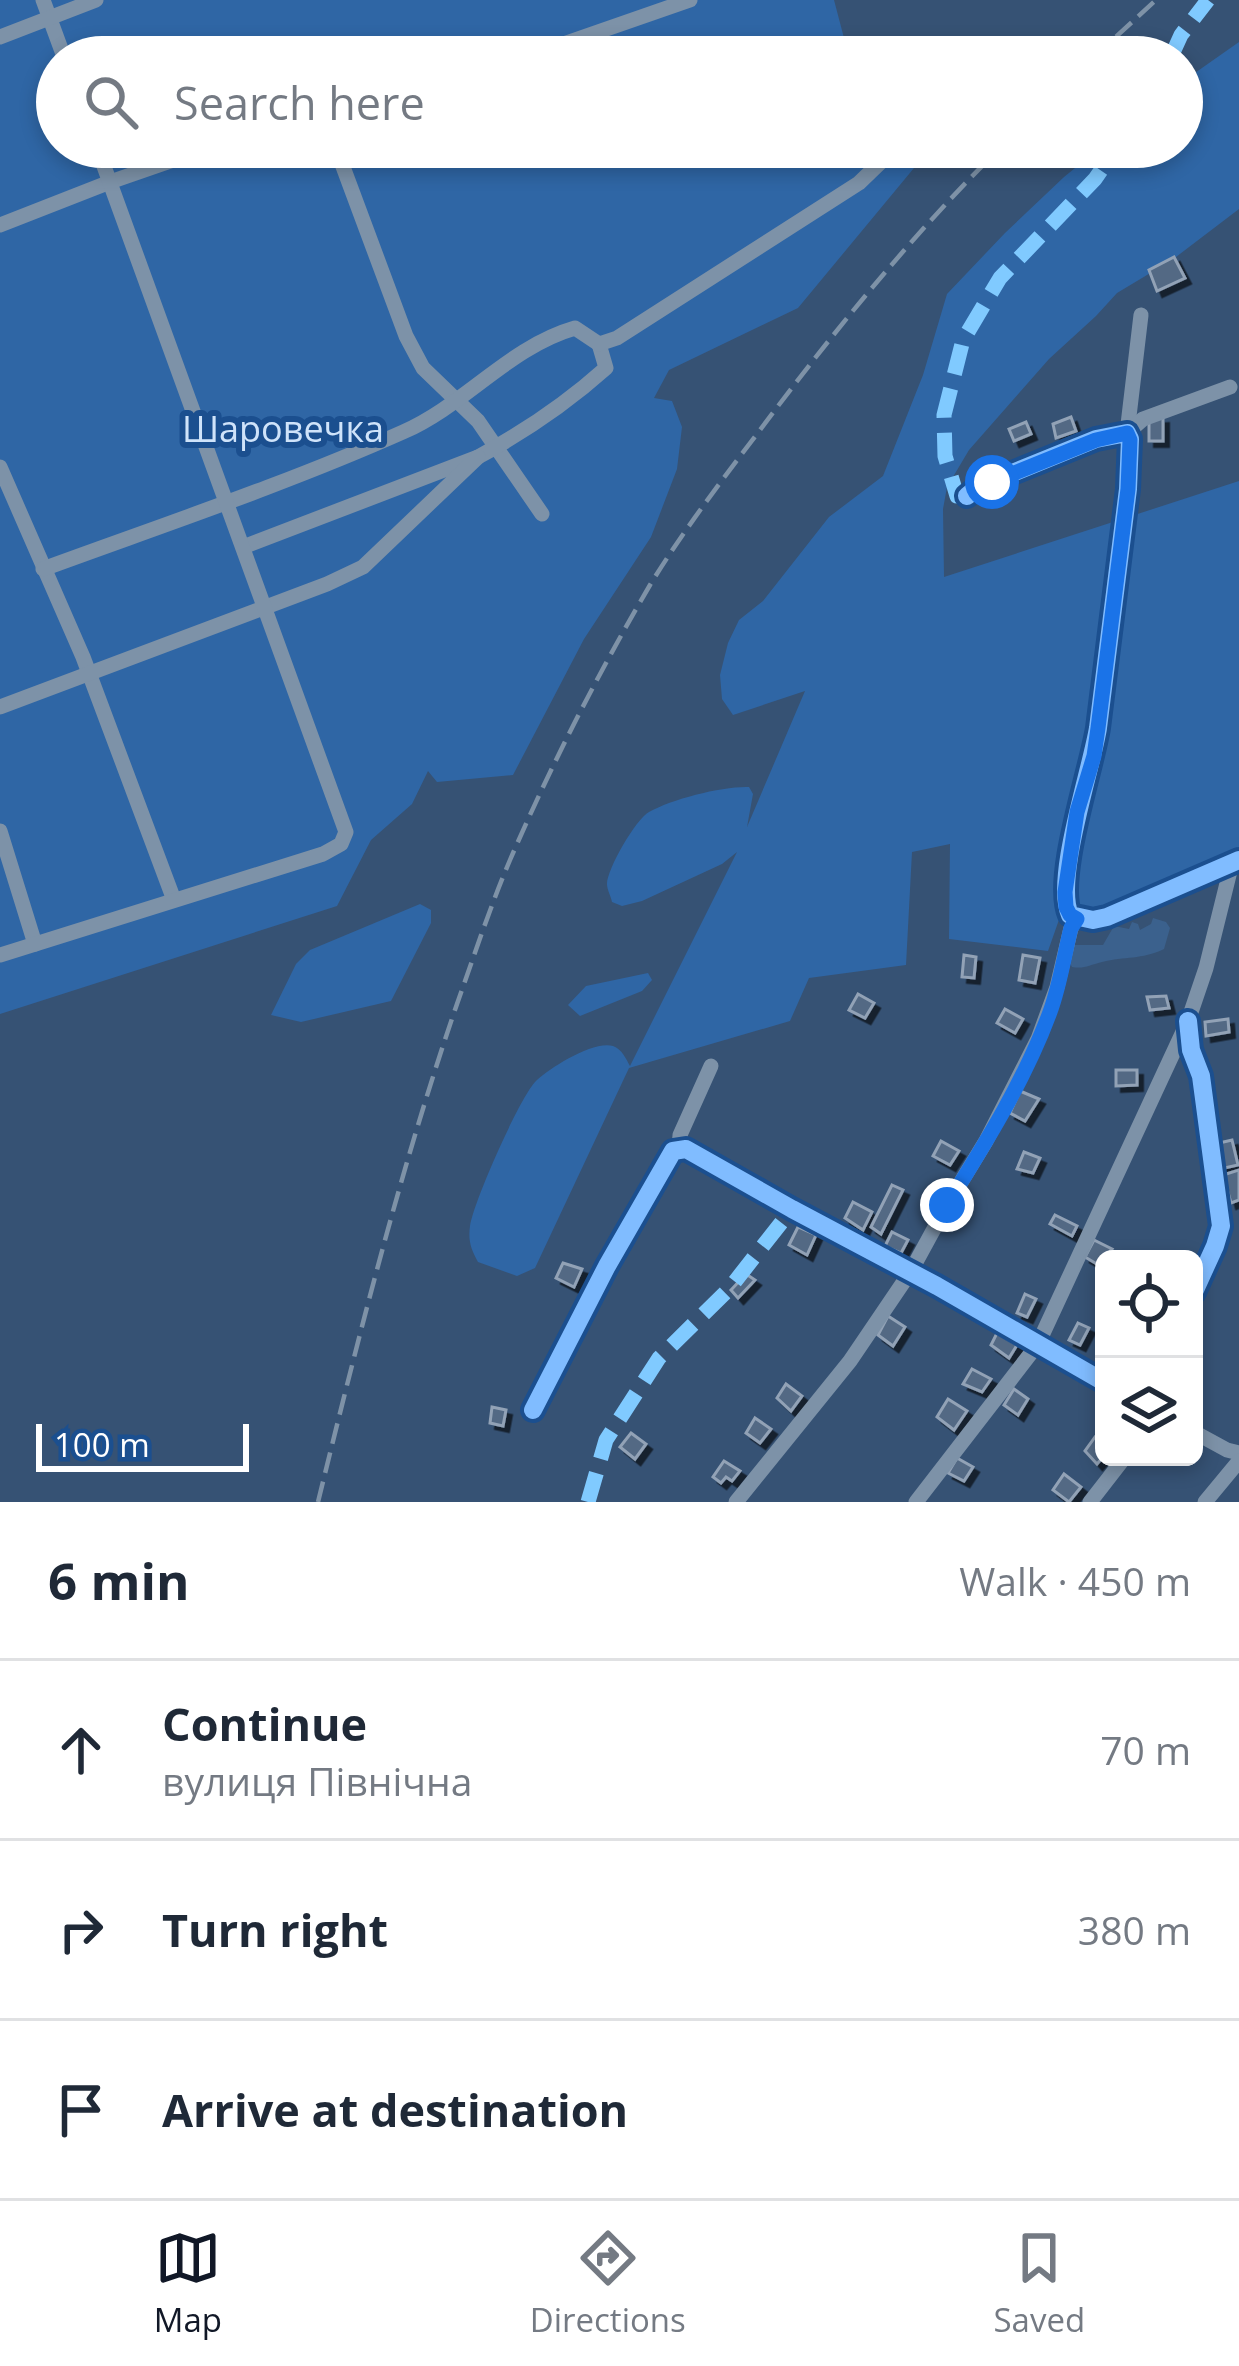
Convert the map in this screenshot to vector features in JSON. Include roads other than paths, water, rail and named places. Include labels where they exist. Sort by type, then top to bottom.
[{"type":"street","points":[[43,0],[56,36]]},
{"type":"street","points":[[0,37],[95,0]]},
{"type":"street","points":[[586,36],[689,0]]},
{"type":"street","points":[[0,955],[323,854],[341,844],[346,832],[105,168]]},
{"type":"street","points":[[0,225],[151,168]]},
{"type":"street","points":[[343,168],[406,336],[423,368],[478,422],[542,514]]},
{"type":"street","points":[[599,344],[617,338],[860,184],[875,168]]},
{"type":"street","points":[[1141,315],[1127,433],[1132,450],[1094,756],[1077,812],[1066,907],[1077,919],[1107,917],[1236,861]]},
{"type":"street","points":[[43,569],[407,431],[551,335],[575,328],[599,344],[606,368],[579,392],[495,448],[243,547]]},
{"type":"street","points":[[967,496],[1096,440],[1127,433],[1143,419],[1230,387]]},
{"type":"street","points":[[0,707],[362,567],[478,457]]},
{"type":"street","points":[[0,467],[89,674],[174,900]]},
{"type":"street","points":[[0,831],[35,944]]},
{"type":"street","points":[[916,1502],[1038,1344],[1188,1021],[1236,861]]},
{"type":"street","points":[[736,1502],[850,1361],[911,1271],[986,1142],[1038,1039],[1077,919]]},
{"type":"street","points":[[1188,1021],[1201,1076],[1221,1226],[1203,1272]]},
{"type":"street","points":[[679,1148],[680,1135],[711,1066]]},
{"type":"street","points":[[533,1409],[607,1266],[679,1148],[911,1271],[1095,1377]]},
{"type":"street","points":[[1203,1437],[1239,1457],[1205,1502]]},
{"type":"street","points":[[1090,1502],[1117,1466]]},
{"type":"railway","points":[[1117,36],[1156,0]]},
{"type":"railway","points":[[318,1502],[382,1252],[437,1065],[503,878],[576,720],[650,585],[717,487],[875,284],[981,168]]},
{"type":"park label","name":"Шаровечка","points":[[283,428]]}]
